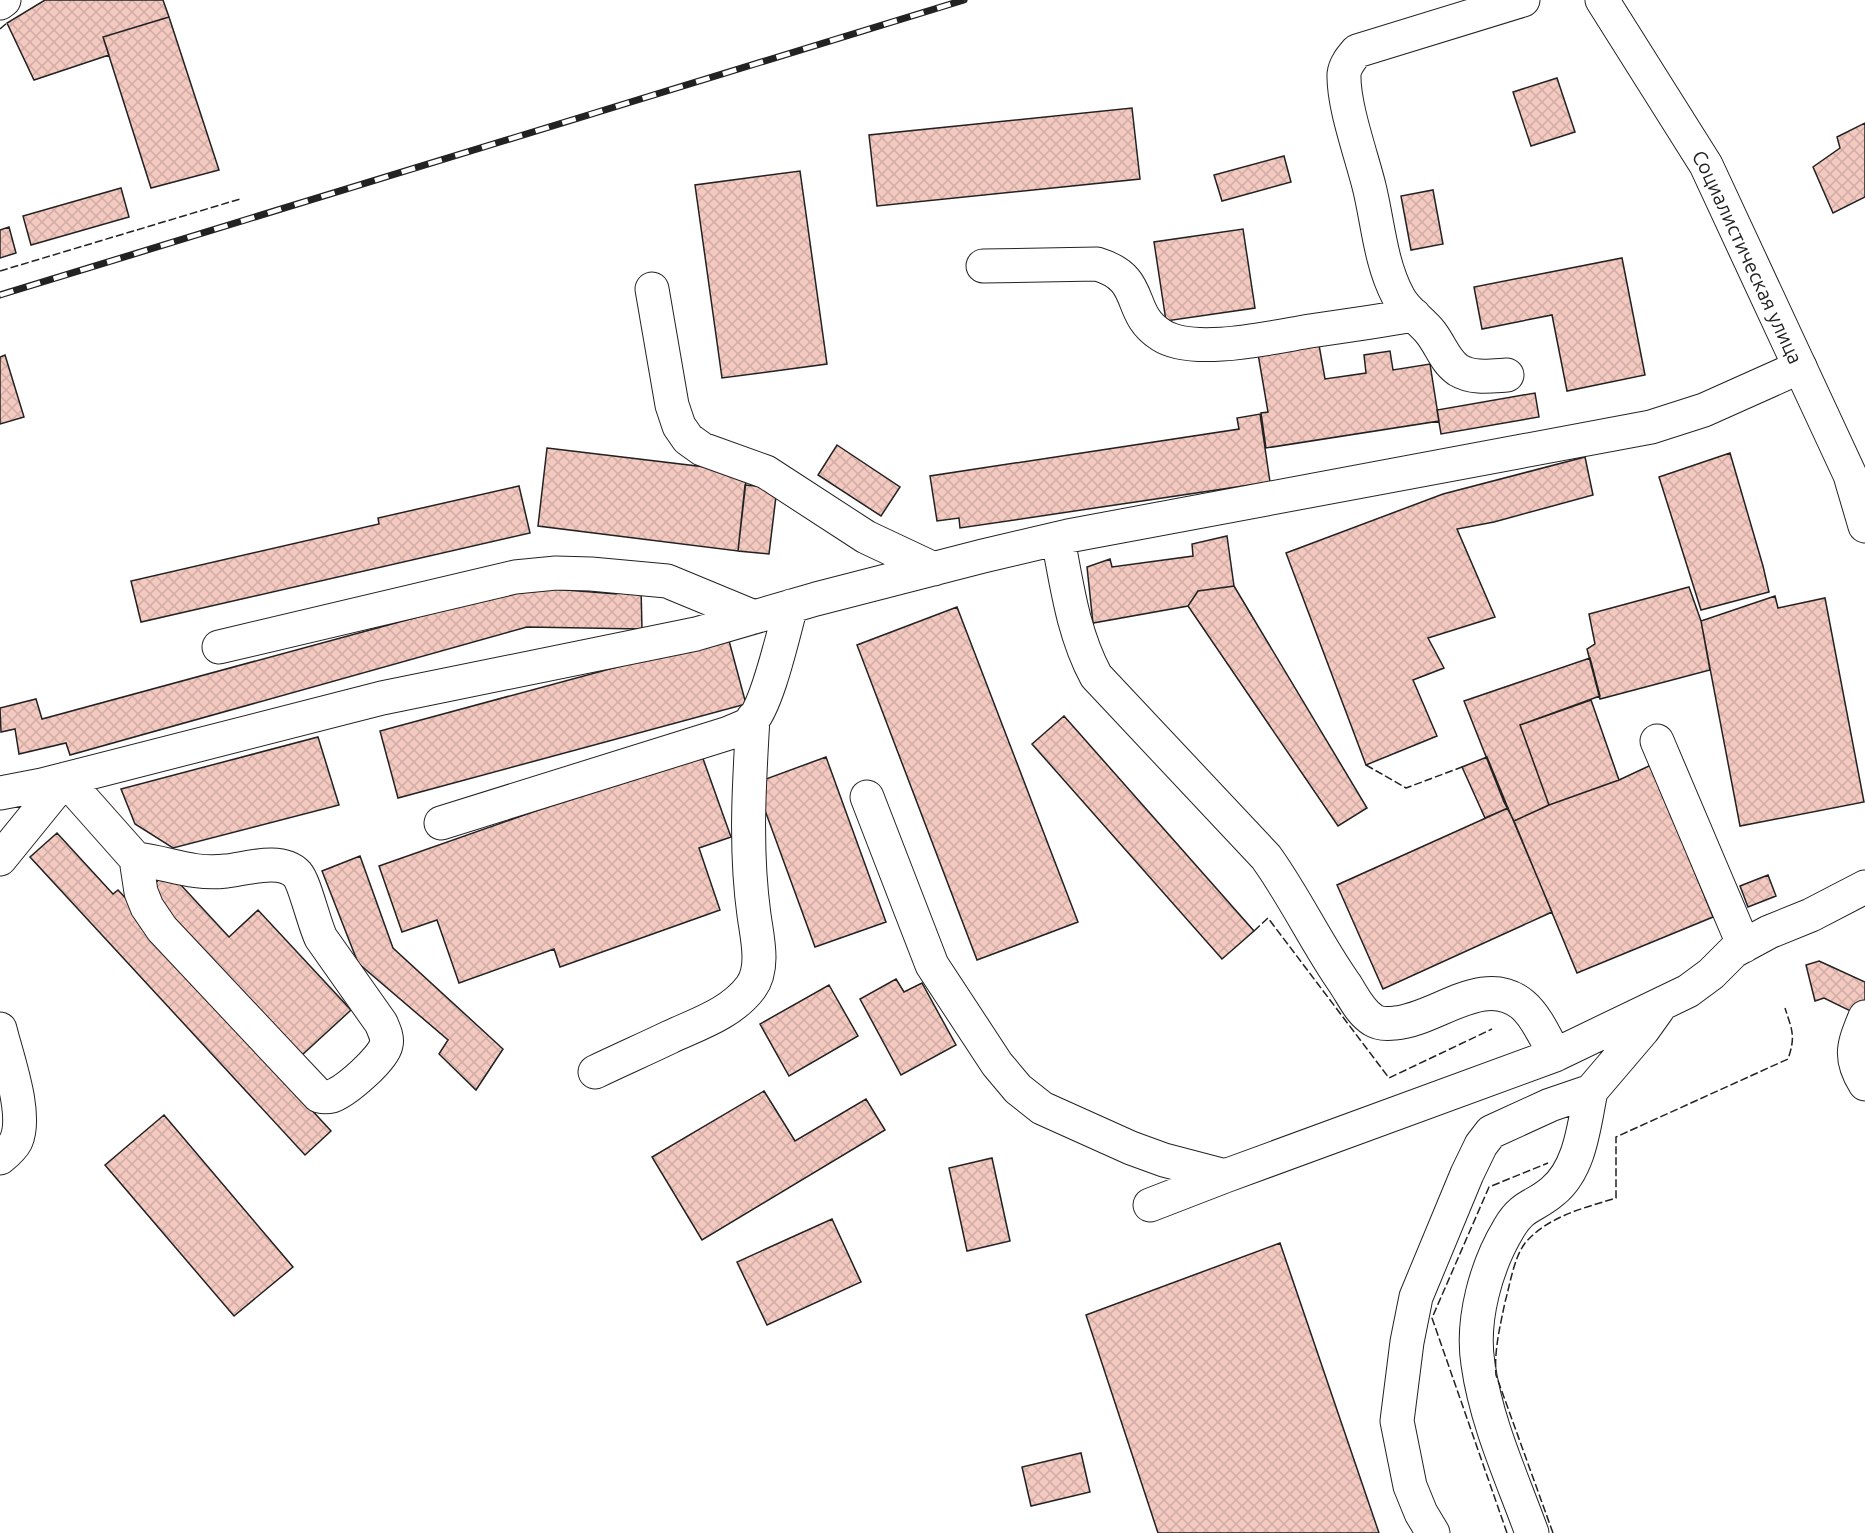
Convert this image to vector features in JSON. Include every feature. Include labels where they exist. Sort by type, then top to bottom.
[{"type":"main road","points":[[0,3],[3,0]]},
{"type":"main road","points":[[1507,375],[1473,376],[1458,369],[1445,356],[1431,333],[1398,297],[1383,257],[1344,84],[1344,70],[1357,51],[1523,0]]},
{"type":"main road","name":"Социалистическая улица","points":[[1602,0],[1706,165],[1850,476],[1865,526]]},
{"type":"main road","points":[[983,266],[1097,264],[1112,269],[1130,286],[1145,322],[1174,342],[1233,343],[1414,315]]},
{"type":"main road","points":[[652,289],[672,405],[679,426],[688,439],[702,449],[766,472],[866,537],[934,569]]},
{"type":"main road","points":[[0,793],[65,779],[382,698],[658,642],[983,556],[1058,539],[1651,427],[1704,410],[1800,367]]},
{"type":"main road","points":[[1058,539],[1077,633],[1084,655],[1096,676],[1266,857],[1362,1010],[1374,1021],[1386,1024],[1404,1023],[1424,1017],[1464,999],[1480,994],[1496,994],[1512,998],[1524,1006],[1555,1055]]},
{"type":"main road","points":[[219,647],[515,577],[556,573],[667,581],[754,617]]},
{"type":"main road","points":[[441,823],[729,733],[750,723],[765,694],[791,606]]},
{"type":"main road","points":[[595,1072],[734,1005],[751,987],[758,975],[757,935],[749,879],[748,839],[753,718]]},
{"type":"main road","points":[[1657,741],[1744,946]]},
{"type":"main road","points":[[65,779],[136,859],[141,892],[147,907],[162,929],[319,1096],[330,1097],[342,1091],[382,1056],[386,1035],[381,1023],[321,938],[299,875],[288,867],[275,866],[205,873],[136,859]]},
{"type":"main road","points":[[0,859],[65,779]]},
{"type":"main road","points":[[867,797],[932,965],[997,1065],[1018,1089],[1042,1108],[1131,1148],[1164,1160],[1225,1176]]},
{"type":"main road","points":[[1150,1205],[1555,1055],[1688,991],[1711,974],[1734,951],[1865,887]]},
{"type":"main road","points":[[1532,1533],[1489,1415],[1477,1363],[1477,1326],[1483,1293],[1495,1257],[1509,1228],[1522,1210],[1552,1193],[1569,1173],[1578,1149],[1591,1091],[1643,1030],[1661,1005]]},
{"type":"main road","points":[[1865,1017],[1855,1042],[1854,1059],[1857,1071],[1865,1084]]},
{"type":"main road","points":[[0,1029],[19,1107],[20,1125],[15,1143],[0,1158]]},
{"type":"main road","points":[[1433,1533],[1421,1513],[1410,1486],[1397,1421],[1407,1342],[1416,1296],[1467,1174],[1481,1144],[1491,1132],[1515,1120],[1591,1091]]},
{"type":"building","points":[[45,0],[163,0],[169,17],[103,37],[109,55],[34,80],[7,23]]},
{"type":"building","points":[[169,17],[219,170],[151,188],[103,37]]},
{"type":"building","points":[[1557,78],[1575,132],[1531,146],[1513,92]]},
{"type":"building","points":[[1132,108],[1140,179],[877,206],[869,135]]},
{"type":"building","points":[[1865,123],[1865,197],[1833,213],[1813,167],[1840,148],[1837,137]]},
{"type":"building","points":[[1284,156],[1291,182],[1222,201],[1214,175]]},
{"type":"building","points":[[800,171],[827,364],[722,378],[695,185]]},
{"type":"building","points":[[121,188],[129,217],[31,245],[23,216]]},
{"type":"building","points":[[1433,190],[1443,244],[1411,250],[1401,196]]},
{"type":"building","points":[[9,227],[16,253],[0,258],[0,230]]},
{"type":"building","points":[[1243,229],[1255,308],[1166,321],[1154,242]]},
{"type":"building","points":[[1622,258],[1645,375],[1567,391],[1552,315],[1482,329],[1474,287]]},
{"type":"building","points":[[1319,345],[1325,379],[1366,373],[1364,355],[1390,351],[1393,370],[1430,364],[1439,421],[1266,448],[1261,413],[1268,412],[1258,354]]},
{"type":"building","points":[[5,355],[24,417],[0,424],[0,357]]},
{"type":"building","points":[[1535,393],[1539,417],[1441,434],[1437,410]]},
{"type":"building","points":[[1260,414],[1270,482],[960,528],[959,518],[937,521],[930,476],[1239,429],[1237,418]]},
{"type":"building","points":[[837,445],[900,487],[881,516],[818,475]]},
{"type":"building","points":[[547,448],[747,472],[738,551],[538,526]]},
{"type":"building","points":[[1730,453],[1769,592],[1701,610],[1659,477]]},
{"type":"building","points":[[1585,457],[1593,495],[1494,522],[1457,529],[1495,617],[1428,638],[1444,668],[1413,680],[1437,736],[1366,765],[1286,553],[1443,494]]},
{"type":"building","points":[[745,485],[777,488],[769,554],[738,551]]},
{"type":"building","points":[[519,486],[530,533],[141,622],[131,581],[379,524],[378,518]]},
{"type":"building","points":[[1227,536],[1234,586],[1198,591],[1188,606],[1093,623],[1087,567],[1110,559],[1112,567],[1193,556],[1192,544]]},
{"type":"building","points":[[616,586],[641,588],[642,629],[527,627],[70,755],[66,743],[19,754],[15,729],[1,732],[0,708],[36,699],[42,719],[528,587],[616,594]]},
{"type":"building","points":[[1234,586],[1367,808],[1338,826],[1188,606],[1198,591]]},
{"type":"building","points":[[1689,587],[1701,621],[1710,670],[1600,699],[1587,649],[1595,644],[1589,614]]},
{"type":"building","points":[[1775,596],[1778,608],[1825,598],[1864,802],[1740,826],[1701,621]]},
{"type":"building","points":[[957,607],[1078,922],[977,960],[857,645]]},
{"type":"building","points":[[728,637],[746,704],[398,798],[380,731]]},
{"type":"building","points":[[1590,658],[1600,696],[1520,725],[1549,805],[1514,821],[1504,802],[1464,701]]},
{"type":"building","points":[[1591,700],[1619,780],[1549,805],[1520,725]]},
{"type":"building","points":[[1064,716],[1254,931],[1222,959],[1032,744]]},
{"type":"building","points":[[318,737],[339,805],[173,848],[135,824],[121,789]]},
{"type":"building","points":[[701,753],[731,837],[699,848],[720,910],[560,967],[554,949],[459,983],[437,920],[402,932],[379,866]]},
{"type":"building","points":[[826,757],[886,922],[815,947],[755,783]]},
{"type":"building","points":[[1487,757],[1508,808],[1485,818],[1462,767]]},
{"type":"building","points":[[1651,765],[1713,917],[1577,973],[1514,821]]},
{"type":"building","points":[[1508,808],[1552,912],[1383,989],[1337,885]]},
{"type":"building","points":[[57,833],[113,894],[118,890],[151,925],[146,930],[331,1131],[305,1155],[30,857]]},
{"type":"building","points":[[360,856],[393,948],[503,1049],[476,1090],[439,1054],[448,1040],[358,963],[322,871]]},
{"type":"building","points":[[168,871],[229,937],[258,910],[351,1010],[301,1056],[148,890]]},
{"type":"building","points":[[1768,875],[1776,896],[1748,907],[1740,886]]},
{"type":"building","points":[[1819,961],[1865,982],[1865,1018],[1824,998],[1815,1001],[1806,965]]},
{"type":"building","points":[[896,979],[904,992],[922,983],[956,1045],[901,1075],[860,999]]},
{"type":"building","points":[[829,985],[858,1036],[789,1076],[760,1024]]},
{"type":"building","points":[[764,1091],[795,1141],[866,1099],[885,1130],[702,1240],[652,1157]]},
{"type":"building","points":[[164,1115],[293,1267],[234,1316],[105,1165]]},
{"type":"building","points":[[992,1158],[1010,1241],[967,1251],[949,1168]]},
{"type":"building","points":[[832,1219],[861,1282],[767,1325],[737,1262]]},
{"type":"building","points":[[1280,1243],[1379,1533],[1158,1533],[1086,1315]]},
{"type":"building","points":[[1081,1453],[1090,1492],[1031,1506],[1022,1467]]},
{"type":"railway","points":[[0,295],[964,0]]},
{"type":"fence","points":[[0,29],[7,23]]},
{"type":"fence","points":[[0,271],[240,199]]},
{"type":"fence","points":[[1366,765],[1406,788],[1462,767]]},
{"type":"fence","points":[[1254,931],[1268,918],[1389,1078],[1492,1029]]},
{"type":"fence","points":[[1553,1533],[1496,1375],[1499,1329],[1518,1255],[1535,1233],[1556,1219],[1616,1198],[1616,1137],[1788,1059],[1792,1033],[1785,1008]]},
{"type":"fence","points":[[1507,1533],[1432,1318],[1489,1187],[1548,1163]]}]
